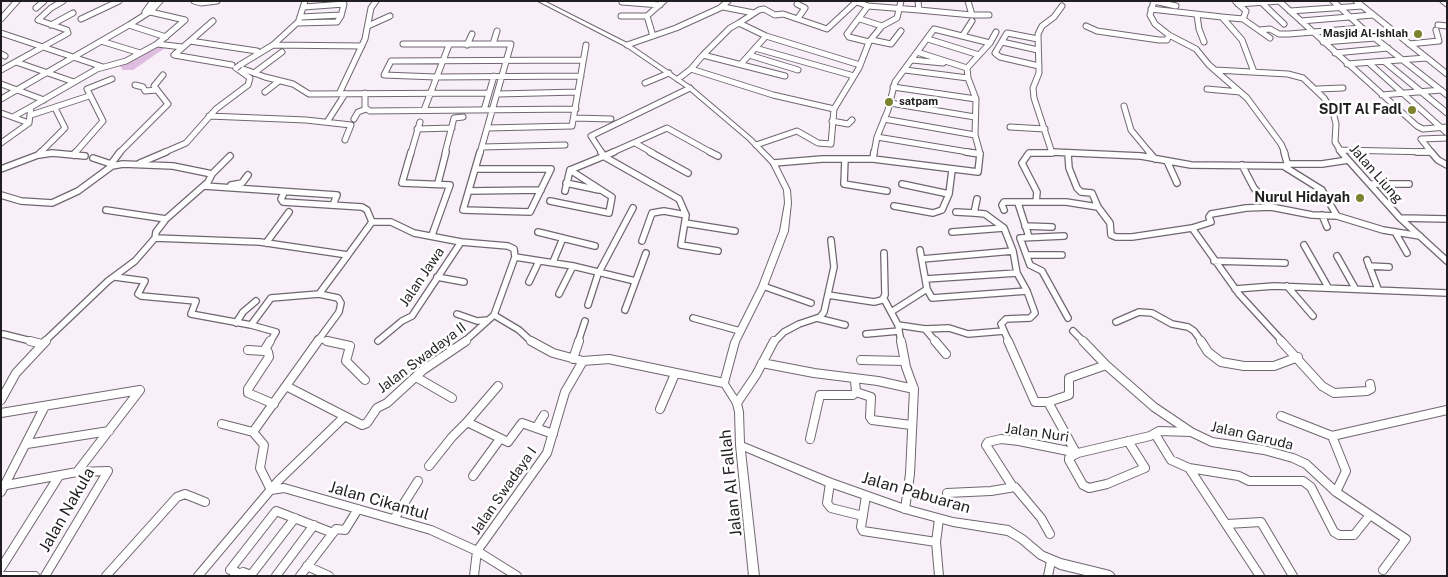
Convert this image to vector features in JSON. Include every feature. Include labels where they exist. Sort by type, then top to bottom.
[{"type":"street","points":[[1,19],[17,1]]},
{"type":"street","points":[[36,8],[44,1]]},
{"type":"street","points":[[1,70],[68,33],[67,30],[38,20],[50,8],[63,1]]},
{"type":"street","points":[[80,19],[119,1]]},
{"type":"street","points":[[147,12],[154,1]]},
{"type":"street","points":[[1,99],[129,25],[160,1]]},
{"type":"street","points":[[194,1],[204,3],[217,1]]},
{"type":"street","points":[[327,122],[342,94],[362,46],[371,8],[376,1]]},
{"type":"street","points":[[540,1],[627,45],[678,79],[756,145],[774,163],[786,190],[788,203],[784,232],[766,287],[740,331],[726,386]]},
{"type":"street","points":[[627,45],[723,7],[728,1]]},
{"type":"street","points":[[756,145],[797,131],[818,143],[831,144],[834,109],[860,65],[870,41],[882,26],[897,18],[901,8],[901,1]]},
{"type":"street","points":[[918,1],[919,10]]},
{"type":"street","points":[[968,1],[972,15]]},
{"type":"street","points":[[1176,6],[1154,1],[1151,9],[1152,19],[1169,35],[1196,49],[1215,70],[1241,92],[1281,144],[1287,166],[1322,190],[1337,216]]},
{"type":"street","points":[[1237,2],[1280,1],[1347,64],[1421,128],[1444,127]]},
{"type":"street","points":[[1333,1],[1362,28],[1444,90],[1447,95]]},
{"type":"street","points":[[1356,1],[1447,74]]},
{"type":"street","points":[[1443,1],[1447,4]]},
{"type":"street","points":[[622,2],[628,4],[662,3]]},
{"type":"street","points":[[678,79],[691,69],[730,28],[764,9],[776,15],[784,14],[829,28],[855,2],[868,6],[989,15]]},
{"type":"street","points":[[1237,2],[1247,12],[1243,18]]},
{"type":"street","points":[[1261,2],[1284,24]]},
{"type":"street","points":[[236,66],[273,45],[299,20],[305,4],[343,3],[342,15],[299,20]]},
{"type":"street","points":[[621,16],[647,16],[662,3]]},
{"type":"street","points":[[797,4],[805,8],[798,18]]},
{"type":"street","points":[[868,6],[847,35],[891,44],[901,31]]},
{"type":"street","points":[[1052,152],[1033,92],[1039,66],[1038,39],[1042,26],[1056,16],[1062,6]]},
{"type":"street","points":[[1290,11],[1362,6]]},
{"type":"street","points":[[723,7],[754,13]]},
{"type":"street","points":[[1151,9],[1222,18],[1243,18],[1270,38]]},
{"type":"street","points":[[12,117],[103,67],[126,61],[157,44],[185,20],[147,12]]},
{"type":"street","points":[[51,25],[73,13]]},
{"type":"street","points":[[1197,15],[1199,29],[1204,42]]},
{"type":"street","points":[[1301,21],[1373,15]]},
{"type":"street","points":[[368,26],[390,16]]},
{"type":"street","points":[[647,16],[653,36]]},
{"type":"street","points":[[1222,18],[1242,40],[1254,72]]},
{"type":"street","points":[[860,19],[882,26]]},
{"type":"street","points":[[213,21],[174,55],[236,66],[279,81],[297,85],[306,94],[489,93]]},
{"type":"street","points":[[964,35],[972,22]]},
{"type":"street","points":[[739,23],[766,36],[860,65]]},
{"type":"street","points":[[129,25],[166,37]]},
{"type":"street","points":[[1438,25],[1447,26]]},
{"type":"street","points":[[1086,26],[1097,31],[1159,40],[1167,40],[1169,35]]},
{"type":"street","points":[[873,159],[877,137],[890,104],[893,87],[917,52],[928,40],[932,31],[936,28],[990,43]]},
{"type":"street","points":[[1260,30],[1270,29],[1281,34],[1362,28]]},
{"type":"street","points":[[1409,44],[1439,40],[1436,30]]},
{"type":"street","points":[[493,44],[497,31]]},
{"type":"street","points":[[774,163],[822,159],[873,159],[978,172],[980,154],[975,135],[976,99],[968,78],[968,68],[990,43],[996,32]]},
{"type":"street","points":[[1038,39],[1007,33],[995,52],[996,55],[1039,66]]},
{"type":"street","points":[[1,34],[74,56],[103,67]]},
{"type":"street","points":[[467,45],[472,34]]},
{"type":"street","points":[[742,64],[766,36]]},
{"type":"street","points":[[1323,42],[1376,38]]},
{"type":"street","points":[[101,40],[140,53]]},
{"type":"street","points":[[928,40],[979,55]]},
{"type":"street","points":[[190,41],[256,51]]},
{"type":"street","points":[[1002,42],[1038,50]]},
{"type":"street","points":[[157,44],[181,47]]},
{"type":"street","points":[[403,44],[511,44],[494,110],[482,147],[464,211],[529,212],[550,168],[476,169]]},
{"type":"street","points":[[273,45],[362,46]]},
{"type":"street","points":[[424,110],[449,45]]},
{"type":"street","points":[[488,128],[570,127],[575,118],[586,45]]},
{"type":"street","points":[[756,48],[854,76]]},
{"type":"street","points":[[1335,53],[1388,48]]},
{"type":"street","points":[[254,73],[282,52]]},
{"type":"street","points":[[917,52],[968,68]]},
{"type":"street","points":[[703,55],[785,76]]},
{"type":"street","points":[[749,55],[798,70]]},
{"type":"street","points":[[1347,64],[1426,58]]},
{"type":"street","points":[[581,76],[436,77],[384,75],[390,61],[583,60]]},
{"type":"street","points":[[912,60],[955,64]]},
{"type":"street","points":[[16,62],[74,82]]},
{"type":"street","points":[[1385,62],[1447,113]]},
{"type":"street","points":[[1369,63],[1444,127],[1447,133]]},
{"type":"street","points":[[137,164],[185,143],[209,116],[250,83],[250,78],[236,66]]},
{"type":"street","points":[[691,69],[773,95],[834,109]]},
{"type":"street","points":[[904,70],[968,78]]},
{"type":"street","name":"Jalan Liung","points":[[1215,70],[1297,75],[1317,90],[1333,112],[1336,124],[1336,142],[1339,150],[1372,184],[1400,218],[1447,219]]},
{"type":"street","points":[[645,83],[669,73]]},
{"type":"street","points":[[1,195],[21,201],[42,204],[52,202],[78,191],[111,165],[167,105],[154,86],[163,75]]},
{"type":"street","points":[[484,110],[494,76]]},
{"type":"street","points":[[73,155],[103,121],[88,96],[88,89],[112,79]]},
{"type":"street","points":[[265,92],[279,81]]},
{"type":"street","points":[[1,84],[44,100]]},
{"type":"street","points":[[135,85],[143,87],[145,91],[157,90]]},
{"type":"street","points":[[893,87],[976,99]]},
{"type":"street","points":[[690,88],[592,135],[605,157],[671,193],[682,204],[686,215],[686,223],[680,242],[681,246],[718,251]]},
{"type":"street","points":[[1317,90],[1343,88]]},
{"type":"street","points":[[1207,89],[1241,92]]},
{"type":"street","points":[[1382,95],[1444,90]]},
{"type":"street","points":[[498,94],[578,92]]},
{"type":"street","points":[[365,93],[366,109]]},
{"type":"street","points":[[31,114],[55,108],[88,96]]},
{"type":"street","points":[[890,104],[975,117]]},
{"type":"street","points":[[1124,106],[1131,130],[1155,158]]},
{"type":"street","points":[[1,144],[29,123],[31,107]]},
{"type":"street","points":[[38,155],[65,128],[55,108]]},
{"type":"street","points":[[354,119],[358,112],[366,109],[370,111],[576,109]]},
{"type":"street","points":[[1,113],[29,123]]},
{"type":"street","points":[[209,116],[352,125],[345,140]]},
{"type":"street","points":[[438,184],[454,118],[463,117]]},
{"type":"street","points":[[575,118],[611,119]]},
{"type":"street","points":[[884,119],[975,135]]},
{"type":"street","points":[[832,121],[848,124],[852,120]]},
{"type":"street","points":[[420,122],[402,182],[450,186],[432,235]]},
{"type":"street","points":[[1010,127],[1044,129]]},
{"type":"street","points":[[417,129],[452,128]]},
{"type":"street","points":[[570,170],[605,157],[659,130],[667,128],[718,156]]},
{"type":"street","points":[[877,137],[980,154]]},
{"type":"street","points":[[1447,138],[1421,139],[1438,160],[1447,165]]},
{"type":"street","points":[[635,143],[688,173]]},
{"type":"street","points":[[482,147],[565,145]]},
{"type":"street","points":[[1339,150],[1431,152]]},
{"type":"street","points":[[1,169],[38,155],[52,153],[85,156]]},
{"type":"street","points":[[1036,202],[1037,192],[1022,163],[1029,153],[1108,154],[1155,158],[1191,165],[1287,166],[1348,160]]},
{"type":"street","points":[[1068,154],[1069,168],[1077,188],[1081,192],[1092,192],[1098,207],[1110,224],[1111,235],[1115,237],[1132,237],[1192,228],[1211,222],[1209,217],[1211,214],[1246,208],[1271,207],[1322,216],[1337,216],[1395,232],[1420,236]]},
{"type":"street","points":[[1,400],[16,373],[42,344],[114,277],[135,261],[155,238],[156,232],[166,219],[206,184],[212,174],[230,156]]},
{"type":"street","points":[[93,158],[111,165],[173,166],[212,174]]},
{"type":"street","points":[[845,159],[844,184],[887,191]]},
{"type":"street","points":[[1167,161],[1177,183]]},
{"type":"street","points":[[1242,165],[1254,188],[1271,207]]},
{"type":"street","points":[[565,191],[570,170]]},
{"type":"street","points":[[550,201],[608,214],[612,197],[570,170]]},
{"type":"street","points":[[894,206],[938,213],[942,210],[949,194],[952,170]]},
{"type":"street","points":[[206,184],[239,184],[248,175]]},
{"type":"street","points":[[566,183],[604,191]]},
{"type":"street","points":[[206,184],[284,193],[337,195],[333,205]]},
{"type":"street","points":[[902,184],[949,194]]},
{"type":"street","points":[[1372,184],[1410,184]]},
{"type":"street","points":[[469,191],[541,190]]},
{"type":"street","points":[[284,193],[281,198],[283,202],[365,208],[372,222]]},
{"type":"street","points":[[974,213],[977,199]]},
{"type":"street","points":[[1004,210],[1003,203],[1066,202],[1098,207]]},
{"type":"street","points":[[1018,203],[1029,237]]},
{"type":"street","points":[[588,305],[598,274],[634,208]]},
{"type":"street","points":[[106,210],[166,219]]},
{"type":"street","points":[[642,241],[652,213],[664,211],[686,215]]},
{"type":"street","points":[[266,243],[289,212]]},
{"type":"street","points":[[956,212],[984,214],[1004,228],[1013,251],[1017,273],[1027,291],[1035,313],[1033,316],[1024,319],[1005,319],[1001,324],[1035,402],[1048,402],[1069,395],[1070,378],[1106,364]]},
{"type":"street","points":[[1322,216],[1327,228]]},
{"type":"street","points":[[1400,218],[1446,260]]},
{"type":"street","points":[[372,222],[391,222],[414,233],[460,242],[508,246],[515,250],[515,257],[492,317]]},
{"type":"street","points":[[319,294],[372,222]]},
{"type":"street","points":[[686,223],[735,231]]},
{"type":"street","points":[[1025,226],[1052,226]]},
{"type":"street","points":[[952,232],[1004,228]]},
{"type":"street","points":[[1192,228],[1235,289],[1322,386],[1334,393],[1368,391],[1371,389],[1370,384]]},
{"type":"street","points":[[538,232],[595,246]]},
{"type":"street","points":[[1395,232],[1407,253]]},
{"type":"street","points":[[1064,236],[1020,238],[1031,267],[1042,271],[1068,318]]},
{"type":"street","points":[[155,238],[266,243],[348,256]]},
{"type":"street","points":[[553,262],[563,238]]},
{"type":"street","points":[[457,314],[477,321],[492,317],[519,330],[541,349],[573,359],[584,361],[619,360],[726,386],[736,400],[762,363],[775,340],[784,332],[799,324],[817,318],[824,312],[834,267],[832,240]]},
{"type":"street","name":"Jalan Jawa","points":[[378,341],[402,321],[412,316],[460,242]]},
{"type":"street","points":[[1304,246],[1328,287]]},
{"type":"street","points":[[920,250],[927,289],[932,298],[939,300],[1027,291]]},
{"type":"street","points":[[922,259],[1013,251]]},
{"type":"street","points":[[625,310],[646,253]]},
{"type":"street","points":[[884,253],[884,299],[899,328],[904,362],[914,389],[910,474],[905,509]]},
{"type":"street","points":[[1027,255],[1062,255]]},
{"type":"street","points":[[1337,256],[1355,288]]},
{"type":"street","points":[[515,257],[573,266],[598,274],[635,281]]},
{"type":"street","points":[[529,282],[540,260]]},
{"type":"street","points":[[1214,261],[1285,263]]},
{"type":"street","points":[[1378,289],[1368,263],[1389,267]]},
{"type":"street","points":[[560,294],[573,266]]},
{"type":"street","points":[[926,279],[1017,273]]},
{"type":"street","points":[[114,277],[145,281],[138,294],[141,296],[194,300],[196,302],[191,314],[251,325],[276,332],[264,351]]},
{"type":"street","points":[[437,277],[464,282]]},
{"type":"street","points":[[1235,289],[1287,286],[1447,293]]},
{"type":"street","points":[[1287,286],[1313,316]]},
{"type":"street","points":[[766,287],[811,303]]},
{"type":"street","points":[[891,312],[927,289]]},
{"type":"street","points":[[251,325],[271,298],[319,294],[338,298],[341,303],[338,312],[253,432]]},
{"type":"street","points":[[828,294],[874,302],[884,299]]},
{"type":"street","points":[[236,323],[243,312],[256,300]]},
{"type":"street","points":[[1116,322],[1139,312],[1152,313],[1172,324],[1188,327],[1194,331],[1208,352],[1220,362],[1244,366],[1274,366],[1298,357]]},
{"type":"street","name":"Jalan Swadaya II","points":[[286,386],[356,424],[362,425],[367,423],[377,408],[387,402],[416,377],[452,352],[492,317]]},
{"type":"street","points":[[693,318],[740,331]]},
{"type":"street","points":[[817,318],[845,326]]},
{"type":"street","points":[[573,359],[585,321]]},
{"type":"street","points":[[866,334],[899,328],[949,328],[968,334],[1004,331]]},
{"type":"street","points":[[925,329],[946,354]]},
{"type":"street","points":[[1074,331],[1106,364],[1154,407],[1190,432]]},
{"type":"street","points":[[3,334],[42,344]]},
{"type":"street","points":[[318,339],[350,346],[352,348],[346,362],[365,380]]},
{"type":"street","points":[[248,350],[268,352],[268,357],[248,389],[248,393],[274,404]]},
{"type":"street","points":[[861,360],[904,362]]},
{"type":"street","name":"Jalan Swadaya I","points":[[476,551],[540,466],[547,453],[565,392],[584,361]]},
{"type":"street","points":[[762,363],[855,380],[878,381],[914,389]]},
{"type":"street","points":[[660,409],[675,374]]},
{"type":"street","points":[[416,377],[452,398]]},
{"type":"street","points":[[810,439],[820,395],[853,396],[856,392],[855,380]]},
{"type":"street","points":[[429,466],[452,437],[498,386]]},
{"type":"street","points":[[1,413],[140,390],[77,472]]},
{"type":"street","points":[[856,392],[871,397],[870,417],[872,420],[911,426]]},
{"type":"street","name":"Jalan Al Fallah","points":[[736,400],[754,576]]},
{"type":"street","points":[[1048,402],[1077,452],[1069,460],[1083,485],[1089,488],[1107,484],[1145,468],[1129,440]]},
{"type":"street","points":[[3,487],[27,444],[45,406]]},
{"type":"street","points":[[1281,416],[1332,436],[1447,410]]},
{"type":"street","points":[[536,428],[544,415]]},
{"type":"street","points":[[198,576],[282,476],[344,417]]},
{"type":"street","points":[[467,422],[508,442],[522,423],[553,434]]},
{"type":"street","points":[[222,424],[253,432],[266,448],[260,468],[271,490]]},
{"type":"street","points":[[27,444],[109,431]]},
{"type":"street","name":"Jalan Garuda","points":[[1077,452],[1152,435],[1159,431],[1190,432],[1212,442],[1264,450],[1293,458],[1306,464],[1336,492],[1406,539],[1383,570]]},
{"type":"street","points":[[1152,435],[1171,460],[1189,468],[1239,476],[1249,481],[1303,481],[1311,487],[1334,532],[1339,535],[1354,535],[1370,515]]},
{"type":"street","points":[[1332,436],[1346,471],[1336,492]]},
{"type":"street","points":[[473,476],[500,439]]},
{"type":"street","name":"Jalan Nuri","points":[[1013,487],[986,445],[988,442],[1001,439],[1019,441],[1077,452]]},
{"type":"street","name":"Jalan Pabuaran","points":[[740,445],[830,483],[905,509],[939,518],[1009,531],[1051,561],[1110,576]]},
{"type":"street","points":[[1189,468],[1260,576]]},
{"type":"street","name":"Jalan Nakula","points":[[3,487],[77,472],[108,472],[45,576]]},
{"type":"street","points":[[1,568],[60,476]]},
{"type":"street","points":[[394,518],[418,481]]},
{"type":"street","points":[[830,483],[828,503],[831,508],[863,516]]},
{"type":"street","name":"Jalan Cikantul","points":[[271,490],[284,488],[358,510],[394,518],[445,535],[517,576]]},
{"type":"street","points":[[947,493],[1017,488],[1041,518],[1050,534]]},
{"type":"street","points":[[106,576],[177,497],[184,494],[205,502]]},
{"type":"street","points":[[866,496],[861,528],[865,532],[895,534],[936,542]]},
{"type":"street","points":[[300,576],[336,529],[345,530],[358,510]]},
{"type":"street","points":[[234,576],[237,572],[230,570],[276,511],[333,533]]},
{"type":"street","points":[[249,574],[295,518]]},
{"type":"street","points":[[939,518],[936,542],[939,576]]},
{"type":"street","points":[[1227,524],[1261,522],[1293,576]]},
{"type":"street","points":[[276,576],[314,525]]},
{"type":"street","points":[[474,576],[476,551]]},
{"type":"street","points":[[1048,576],[1051,561]]},
{"type":"street","points":[[307,566],[329,576]]},
{"type":"street","points":[[1,576],[36,576]]},
{"type":"shaded area","points":[[156,46],[165,48],[133,70],[123,70],[119,65]]},
{"type":"place","name":"Masjid Al-Ishlah","points":[[1418,34]]},
{"type":"place","name":"satpam","points":[[889,102]]},
{"type":"place","name":"SDIT Al Fadl","points":[[1412,110]]},
{"type":"place","name":"Nurul Hidayah","points":[[1360,198]]}]
